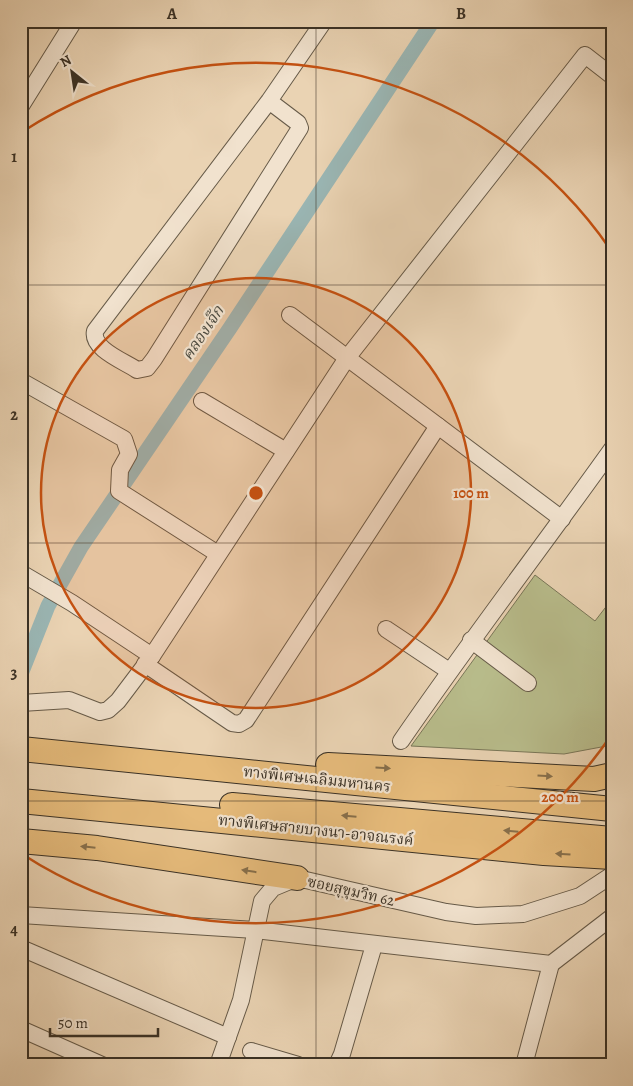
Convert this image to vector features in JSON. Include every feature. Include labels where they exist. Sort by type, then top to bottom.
[{"type":"highway","name":"ทางพิเศษเฉลิมมหานคร","points":[[21,749],[612,809]]},
{"type":"highway","points":[[142,760],[232,760],[606,778]]},
{"type":"highway","points":[[21,764],[612,820]]},
{"type":"highway","points":[[21,790],[236,806],[612,839]]},
{"type":"highway","name":"ทางพิเศษสายบางนา-อาจณรงค์","points":[[21,801],[534,852],[612,857]]},
{"type":"highway","points":[[21,841],[97,848],[297,878]]},
{"type":"street","points":[[21,106],[74,21]]},
{"type":"street","points":[[269,101],[298,123],[300,128],[154,359],[147,368],[138,370],[97,344],[94,336],[96,331],[269,101],[324,21]]},
{"type":"street","points":[[21,703],[69,700],[100,712],[108,710],[118,701],[148,660],[348,358],[585,55],[612,76]]},
{"type":"street","points":[[290,315],[562,519]]},
{"type":"street","points":[[21,382],[124,439],[129,454],[120,470],[119,491],[218,554]]},
{"type":"street","points":[[202,401],[286,451]]},
{"type":"street","points":[[21,573],[72,603],[232,722],[239,724],[246,720],[438,426]]},
{"type":"street","points":[[401,741],[471,640],[612,449]]},
{"type":"street","points":[[386,629],[449,671]]},
{"type":"street","points":[[471,640],[528,683]]},
{"type":"street","name":"ซอยสุขุมวิท 62","points":[[218,1065],[241,1000],[262,901],[273,888],[297,878],[446,912],[476,916],[523,914],[580,896],[612,875]]},
{"type":"street","points":[[21,915],[255,930],[551,964]]},
{"type":"street","points":[[529,1063],[551,964],[612,917]]},
{"type":"street","points":[[337,1065],[342,1054],[374,945]]},
{"type":"street","points":[[21,948],[228,1037]]},
{"type":"street","points":[[21,1029],[102,1065]]},
{"type":"street","points":[[251,1051],[298,1065]]},
{"type":"green space","points":[[535,575],[595,621],[612,599],[612,745],[564,754],[411,746]]},
{"type":"waterway","name":"คลองเจ๊ก","points":[[21,674],[48,606],[81,547],[230,328],[433,21]]}]
